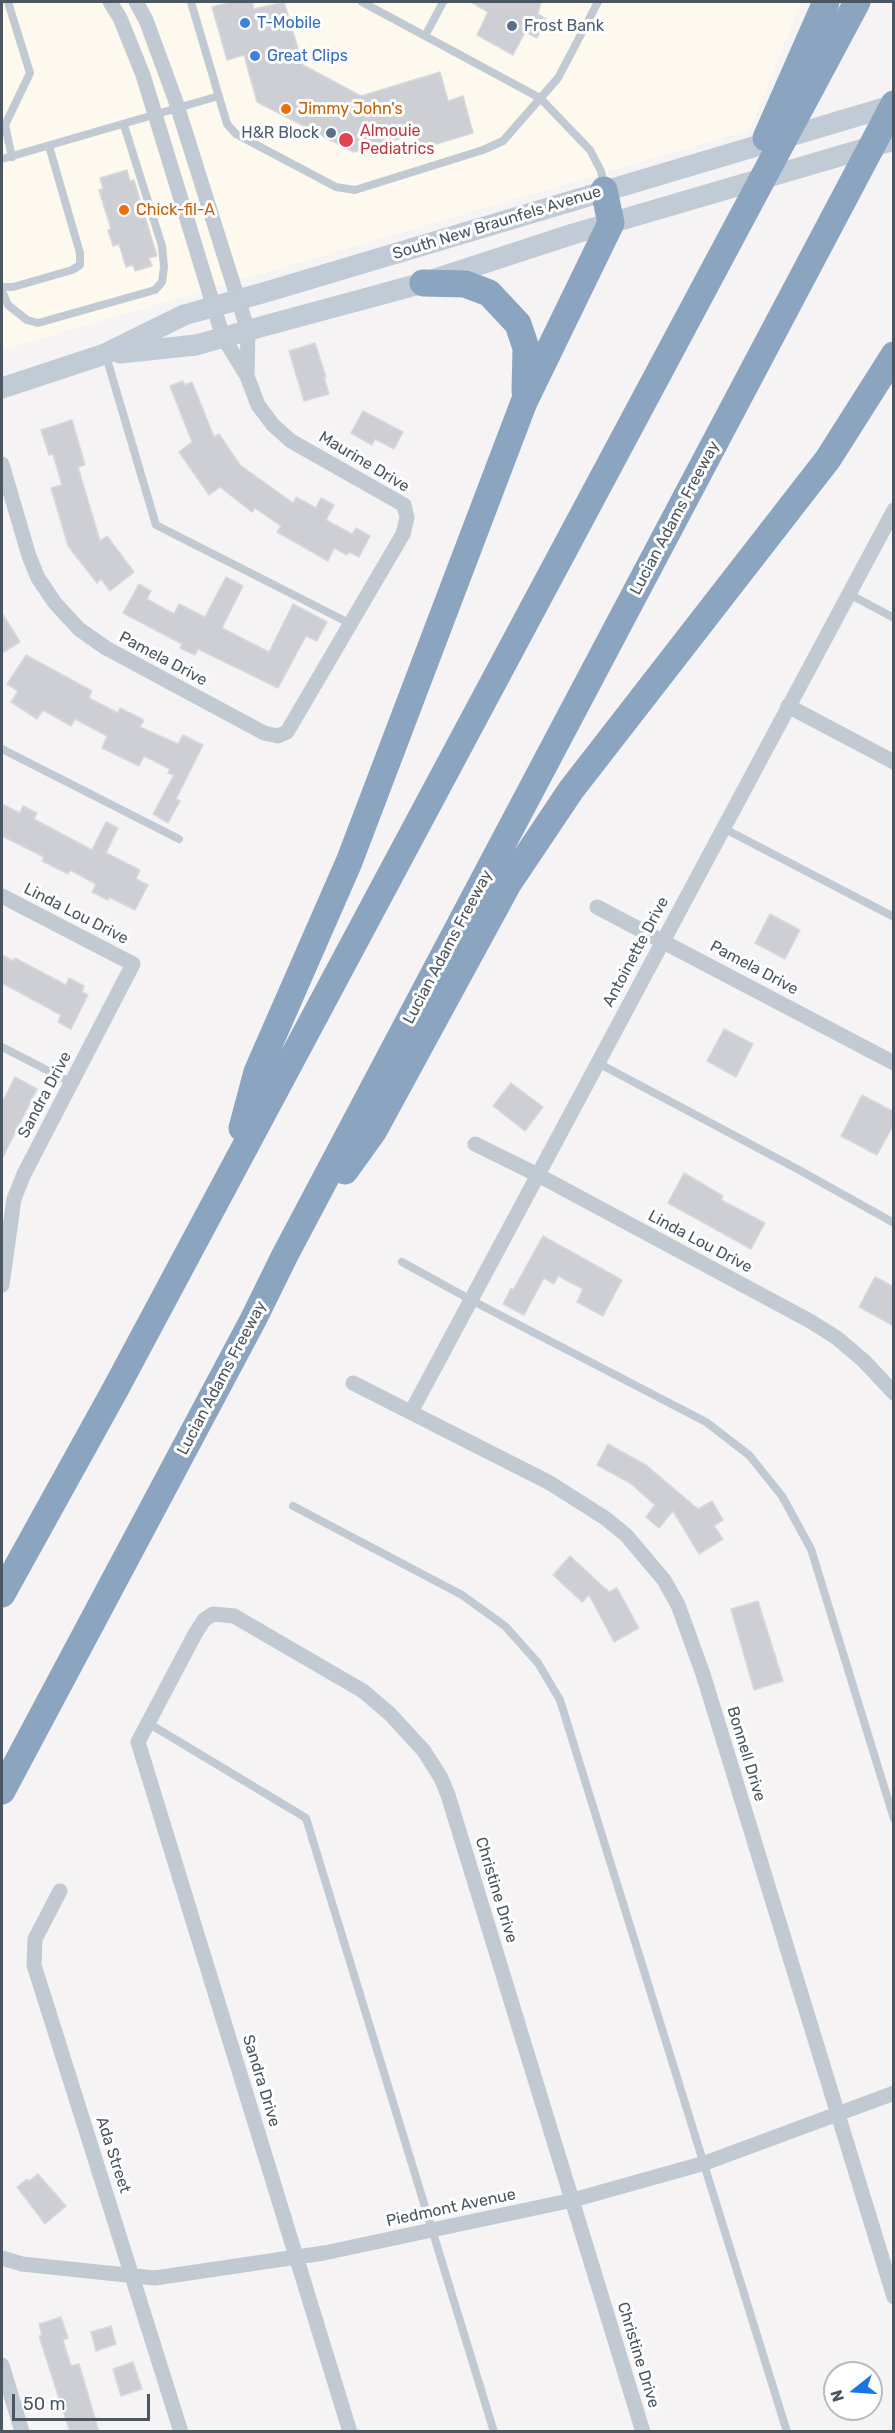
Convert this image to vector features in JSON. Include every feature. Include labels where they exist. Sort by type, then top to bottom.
[{"type":"highway","points":[[680,332],[826,2]]},
{"type":"highway","points":[[2,1594],[115,1390],[857,2]]},
{"type":"highway","name":"Lucian Adams Freeway","points":[[2,1791],[254,1320],[285,1255],[894,104]]},
{"type":"highway","points":[[229,1175],[257,1072],[349,862],[524,402],[611,223],[604,190]]},
{"type":"highway","points":[[423,283],[465,284],[489,293],[518,324],[526,348],[524,402]]},
{"type":"highway","points":[[285,1255],[374,1132],[514,875],[614,733],[828,459],[894,355]]},
{"type":"main road","name":"South New Braunfels Avenue","points":[[2,388],[105,354],[184,315],[604,190],[683,169],[894,104]]},
{"type":"main road","name":"South New Braunfels Avenue","points":[[105,354],[196,345],[248,331],[423,283],[611,223],[894,140]]},
{"type":"street","name":"Maurine Drive","points":[[110,2],[120,18],[143,75],[224,337],[247,376],[258,405],[273,425],[291,441],[404,505],[407,518],[403,534],[351,624]]},
{"type":"street","name":"Maurine Drive","points":[[135,2],[146,20],[178,110],[248,331],[247,376]]},
{"type":"street","name":"Pamela Drive","points":[[2,464],[29,556],[38,578],[66,617],[78,629],[106,648],[264,733],[278,736],[287,732],[351,624]]},
{"type":"street","name":"Antoinette Drive","points":[[411,1412],[894,510]]},
{"type":"street","points":[[788,706],[894,762]]},
{"type":"street","name":"Linda Lou Drive","points":[[2,896],[134,964]]},
{"type":"street","name":"Pamela Drive","points":[[597,907],[894,1063]]},
{"type":"street","name":"Sandra Drive","points":[[2,1286],[8,1198],[24,1174],[134,964]]},
{"type":"street","name":"Linda Lou Drive","points":[[475,1144],[538,1175],[810,1321],[837,1338],[864,1361],[894,1393]]},
{"type":"street","name":"Bonnell Drive","points":[[353,1383],[550,1483],[605,1518],[626,1535],[664,1580],[678,1605],[703,1674],[894,2298]]},
{"type":"street","name":"Christine Drive","points":[[138,1742],[204,1620],[213,1614],[223,1614],[234,1616],[363,1691],[404,1728],[432,1762],[448,1794],[643,2432]]},
{"type":"street","name":"Sandra Drive","points":[[138,1742],[350,2432]]},
{"type":"street","name":"Ada Street","points":[[60,1891],[35,1939],[34,1965],[182,2432]]},
{"type":"street","name":"Piedmont Avenue","points":[[2,2258],[22,2264],[155,2278],[297,2257],[573,2200],[705,2163],[894,2093]]},
{"type":"street","points":[[2,2365],[22,2432]]},
{"type":"lane","points":[[8,2],[30,73],[5,124],[12,157]]},
{"type":"lane","points":[[191,2],[227,123],[236,134],[336,187],[354,190],[483,150],[503,141],[558,78],[598,2]]},
{"type":"lane","points":[[363,2],[540,98],[590,150],[601,171],[604,190]]},
{"type":"lane","points":[[425,36],[443,2]]},
{"type":"lane","points":[[2,159],[178,110],[219,96]]},
{"type":"lane","points":[[2,291],[8,305],[27,320],[38,323],[155,290],[162,282],[164,267],[162,246],[124,125]]},
{"type":"lane","points":[[2,286],[13,287],[72,270],[80,265],[80,253],[49,146]]},
{"type":"lane","points":[[105,354],[156,525],[351,624]]},
{"type":"lane","points":[[849,594],[894,618]]},
{"type":"lane","points":[[2,749],[179,839]]},
{"type":"lane","points":[[723,828],[894,917]]},
{"type":"lane","points":[[2,1047],[72,1083]]},
{"type":"lane","points":[[598,1063],[894,1223]]},
{"type":"lane","points":[[402,1262],[706,1422],[749,1455],[782,1496],[811,1549],[894,1819]]},
{"type":"lane","points":[[293,1506],[462,1595],[505,1626],[538,1662],[560,1700],[787,2432]]},
{"type":"lane","points":[[148,1723],[306,1818],[494,2432]]},
{"type":"shaded area","points":[[2,2],[801,2],[750,130],[2,350]]},
{"type":"building","points":[[231,2],[252,2],[254,9],[284,2],[303,65],[361,96],[440,72],[448,101],[463,96],[473,133],[420,149],[415,134],[354,152],[257,102],[244,55],[227,60],[212,7]]},
{"type":"building","name":"Frost Bank","points":[[471,2],[541,2],[538,14],[546,19],[537,38],[525,32],[513,55],[477,35],[488,12]]},
{"type":"building","name":"Chick-fil-A","points":[[127,170],[130,181],[134,180],[157,256],[149,258],[152,266],[135,271],[133,265],[126,267],[119,244],[113,246],[108,230],[111,229],[99,190],[103,189],[100,178]]},
{"type":"building","points":[[315,343],[329,394],[304,401],[289,351]]},
{"type":"building","points":[[183,381],[185,385],[192,382],[214,437],[219,434],[240,465],[293,503],[296,497],[316,508],[321,498],[334,505],[326,520],[352,534],[356,528],[370,536],[359,557],[349,552],[347,555],[334,548],[328,561],[277,532],[281,526],[255,508],[252,512],[220,487],[209,495],[179,452],[192,442],[170,386]]},
{"type":"building","points":[[363,411],[403,432],[394,449],[375,439],[372,445],[351,433]]},
{"type":"building","points":[[72,420],[85,465],[78,467],[100,541],[107,536],[134,572],[110,591],[101,579],[97,583],[68,546],[51,488],[62,485],[53,454],[49,455],[41,430]]},
{"type":"building","points":[[226,577],[243,586],[222,628],[269,652],[293,604],[327,622],[317,641],[306,636],[278,688],[198,649],[195,655],[180,648],[182,644],[123,613],[139,584],[151,591],[147,599],[174,614],[179,604],[205,617]]},
{"type":"building","points":[[2,613],[20,642],[2,653]]},
{"type":"building","points":[[26,655],[92,691],[89,698],[118,713],[120,708],[144,720],[140,727],[178,744],[183,735],[203,745],[176,799],[180,801],[168,823],[153,814],[174,775],[168,773],[170,769],[144,756],[139,766],[102,748],[107,736],[75,719],[71,726],[43,710],[37,719],[11,702],[18,691],[7,684]]},
{"type":"building","points":[[2,804],[20,813],[23,806],[37,813],[34,819],[92,850],[106,822],[118,828],[106,853],[140,870],[136,879],[148,885],[135,910],[109,897],[108,900],[92,892],[96,884],[70,870],[68,874],[42,861],[44,857],[2,836]]},
{"type":"building","points":[[770,914],[800,930],[785,959],[755,943]]},
{"type":"building","points":[[2,955],[14,961],[15,958],[66,985],[69,978],[84,986],[82,992],[88,995],[71,1029],[58,1022],[61,1015],[2,983]]},
{"type":"building","points":[[724,1029],[753,1044],[736,1077],[707,1061]]},
{"type":"building","points":[[15,1077],[37,1089],[2,1159],[2,1103]]},
{"type":"building","points":[[511,1083],[543,1107],[525,1131],[493,1106]]},
{"type":"building","points":[[862,1095],[894,1112],[894,1124],[877,1155],[841,1136]]},
{"type":"building","points":[[684,1173],[723,1196],[721,1200],[765,1223],[751,1249],[668,1203]]},
{"type":"building","points":[[543,1236],[622,1280],[603,1316],[577,1302],[583,1289],[558,1276],[554,1284],[544,1278],[524,1315],[503,1304]]},
{"type":"building","points":[[875,1277],[894,1287],[894,1326],[859,1307]]},
{"type":"building","points":[[608,1444],[646,1465],[698,1509],[712,1501],[723,1520],[714,1526],[723,1539],[699,1554],[673,1511],[659,1528],[646,1517],[655,1505],[630,1483],[597,1465]]},
{"type":"building","points":[[570,1556],[609,1592],[617,1588],[639,1628],[614,1642],[589,1595],[582,1602],[553,1575]]},
{"type":"building","points":[[758,1601],[783,1681],[754,1690],[731,1609]]},
{"type":"building","points":[[38,2174],[66,2206],[45,2224],[17,2187]]},
{"type":"building","points":[[61,2317],[68,2338],[63,2340],[71,2366],[79,2364],[99,2432],[70,2432],[39,2336],[42,2335],[39,2324]]},
{"type":"building","points":[[111,2326],[116,2344],[96,2351],[91,2332]]},
{"type":"building","points":[[133,2362],[142,2389],[121,2396],[113,2369]]},
{"type":"place","name":"T-Mobile","points":[[245,23]]},
{"type":"place","name":"Frost Bank","points":[[512,26]]},
{"type":"place","name":"Great Clips","points":[[255,56]]},
{"type":"place","name":"Jimmy John's","points":[[286,109]]},
{"type":"place","name":"H&R Block","points":[[331,133]]},
{"type":"place","name":"Almouie Pediatrics","points":[[346,140]]},
{"type":"place","name":"Chick-fil-A","points":[[124,210]]}]
